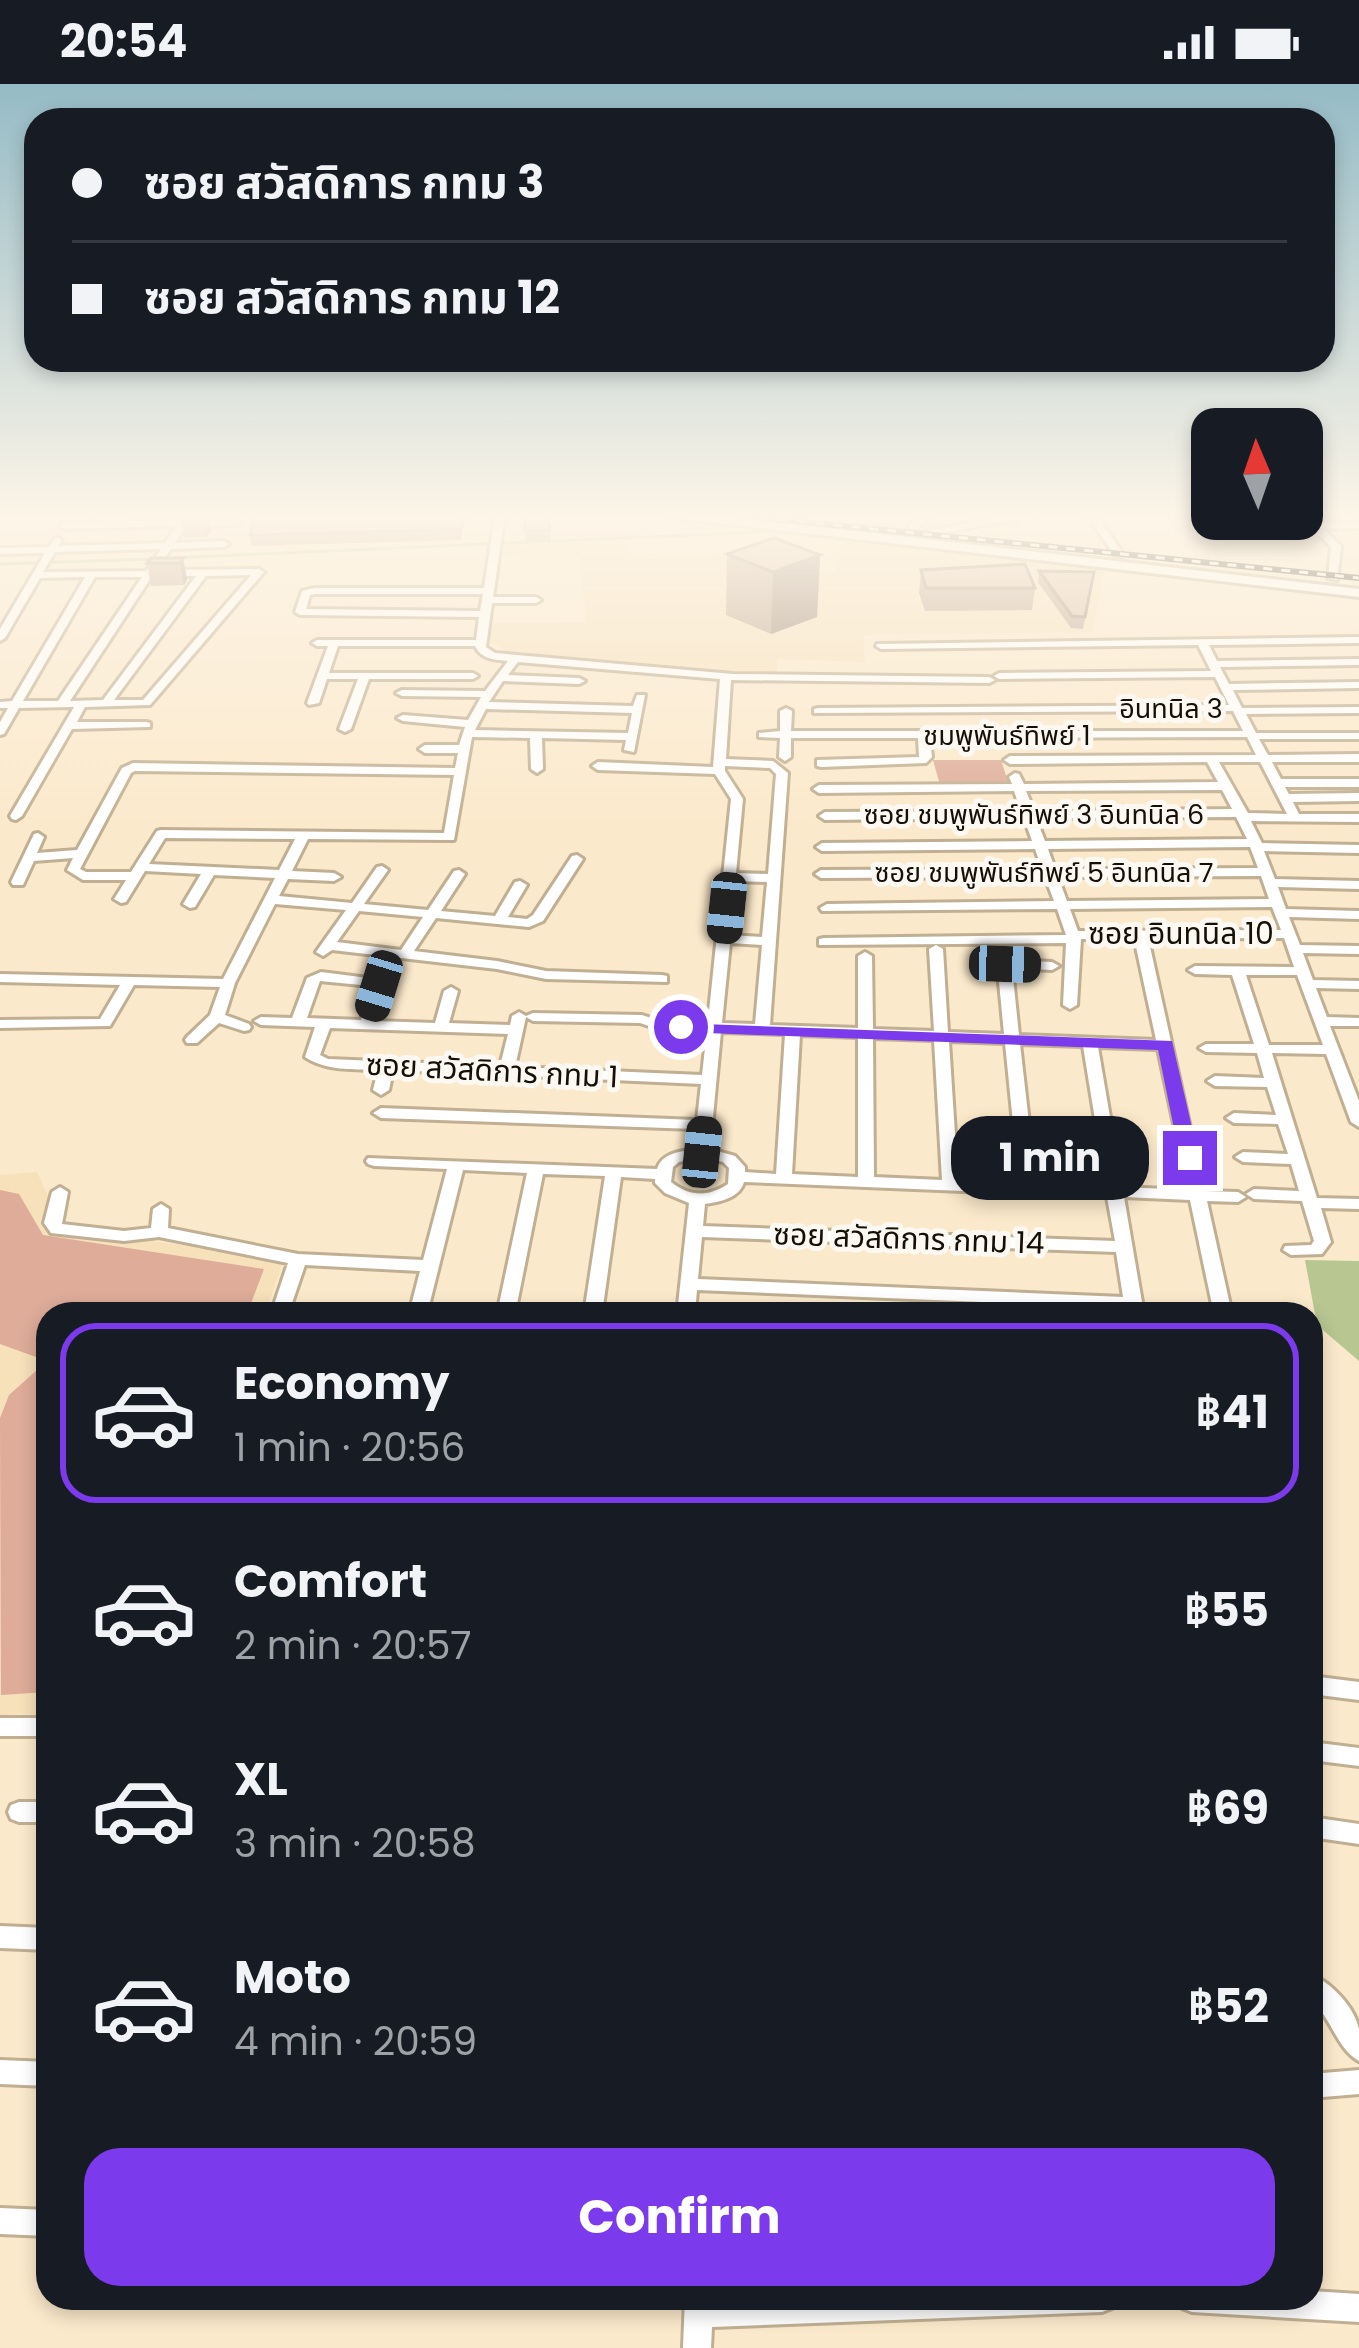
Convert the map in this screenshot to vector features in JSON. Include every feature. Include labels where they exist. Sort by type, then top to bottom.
[{"type":"street","points":[[0,732],[65,620]]},
{"type":"street","points":[[61,705],[118,620]]},
{"type":"street","points":[[105,705],[168,620]]},
{"type":"street","points":[[0,705],[150,701],[219,620]]},
{"type":"street","points":[[484,620],[481,644],[486,653],[498,657],[726,676],[994,678],[1359,662]]},
{"type":"street","points":[[880,646],[1359,640]]},
{"type":"street","points":[[1201,641],[1295,817]]},
{"type":"street","points":[[313,704],[334,643]]},
{"type":"street","points":[[317,644],[481,644]]},
{"type":"street","points":[[492,690],[498,657]]},
{"type":"street","points":[[121,899],[160,834],[417,838],[452,834],[469,729],[514,660]]},
{"type":"street","points":[[322,676],[473,676]]},
{"type":"street","points":[[345,729],[365,676]]},
{"type":"street","points":[[702,1152],[737,800],[719,766],[726,676]]},
{"type":"street","points":[[402,693],[579,681]]},
{"type":"street","points":[[1225,687],[1359,685]]},
{"type":"street","points":[[404,718],[631,744],[640,703],[492,690]]},
{"type":"street","points":[[16,815],[81,705]]},
{"type":"street","name":"อินทนิล 3","points":[[818,711],[1359,710]]},
{"type":"street","points":[[785,757],[786,711]]},
{"type":"street","points":[[68,726],[146,725]]},
{"type":"street","points":[[536,735],[536,769]]},
{"type":"street","name":"ชมพูพันธ์ทิพย์ 1","points":[[763,735],[1359,736]]},
{"type":"street","points":[[821,763],[922,760],[926,757],[924,736]]},
{"type":"street","points":[[1003,736],[1026,815],[1073,937],[1070,1005]]},
{"type":"street","points":[[425,749],[464,749]]},
{"type":"street","points":[[1010,760],[1359,758]]},
{"type":"street","points":[[1211,759],[1256,845],[1359,1122]]},
{"type":"street","points":[[598,766],[772,765],[782,772],[762,1029]]},
{"type":"street","points":[[334,877],[212,869],[74,874],[80,854],[133,767],[461,772]]},
{"type":"street","points":[[1276,783],[1359,782]]},
{"type":"street","points":[[819,789],[1227,786]]},
{"type":"street","points":[[1284,798],[1359,796]]},
{"type":"street","name":"ซอย ชมพูพันธ์ทิพย์ 3 อินทนิล 6","points":[[825,816],[1359,818]]},
{"type":"street","points":[[18,882],[38,837]]},
{"type":"street","points":[[192,1040],[217,1017],[228,983],[302,838]]},
{"type":"street","points":[[410,856],[417,838]]},
{"type":"street","points":[[822,847],[1256,845],[1359,850]]},
{"type":"street","points":[[29,856],[80,854]]},
{"type":"street","points":[[269,899],[498,922],[536,921],[577,859]]},
{"type":"street","points":[[190,904],[212,869]]},
{"type":"street","points":[[382,870],[325,949],[406,953],[546,975],[662,979]]},
{"type":"street","name":"ซอย ชมพูพันธ์ทิพย์ 5 อินทนิล 7","points":[[821,874],[1047,871],[1359,885]]},
{"type":"street","points":[[406,953],[459,874]]},
{"type":"street","points":[[730,877],[775,878]]},
{"type":"street","points":[[498,922],[520,885]]},
{"type":"street","points":[[827,908],[1060,904],[1281,908],[1359,915]]},
{"type":"street","name":"ซอย อินทนิล 10","points":[[824,942],[1073,937],[1293,941],[1359,950]]},
{"type":"street","points":[[724,939],[769,941]]},
{"type":"street","points":[[1142,942],[1220,1302]]},
{"type":"street","points":[[936,949],[950,1186]]},
{"type":"street","points":[[865,956],[866,1183]]},
{"type":"street","points":[[1028,1189],[1004,958],[1052,966]]},
{"type":"street","points":[[1195,970],[1238,970],[1359,986]]},
{"type":"street","points":[[1238,970],[1322,1248],[1291,1250]]},
{"type":"street","points":[[298,1022],[314,978],[320,976],[379,983],[367,1024]]},
{"type":"street","points":[[0,978],[228,983]]},
{"type":"street","points":[[0,1024],[105,1024],[131,980]]},
{"type":"street","points":[[441,1028],[451,992]]},
{"type":"street","points":[[217,1017],[244,1027]]},
{"type":"street","points":[[261,1021],[441,1028],[642,1018],[670,1028],[716,1031],[1166,1045]]},
{"type":"street","points":[[506,1072],[523,1021]]},
{"type":"street","points":[[1321,1021],[1359,1022]]},
{"type":"street","name":"ซอย สวัสดิการ กทม 1","points":[[324,1023],[312,1057],[315,1061],[710,1080]]},
{"type":"street","points":[[784,1180],[793,1030]]},
{"type":"street","points":[[1090,1042],[1133,1302]]},
{"type":"street","points":[[1206,1048],[1261,1048],[1359,1062]]},
{"type":"street","points":[[381,1090],[386,1066]]},
{"type":"street","points":[[1215,1082],[1272,1083]]},
{"type":"street","points":[[381,1112],[705,1125]]},
{"type":"street","points":[[1234,1118],[1284,1120]]},
{"type":"street","points":[[661,1174],[674,1158],[702,1152],[729,1160],[740,1177]]},
{"type":"street","points":[[1243,1157],[1296,1159]]},
{"type":"street","points":[[374,1160],[661,1174]]},
{"type":"street","points":[[421,1302],[456,1165]]},
{"type":"street","points":[[508,1302],[536,1169]]},
{"type":"street","points":[[595,1302],[614,1173]]},
{"type":"street","points":[[661,1174],[670,1191],[698,1200],[727,1194],[740,1177]]},
{"type":"street","points":[[740,1177],[1359,1204]]},
{"type":"street","points":[[60,1192],[52,1223],[57,1229],[124,1237],[159,1232],[298,1259],[431,1266]]},
{"type":"street","points":[[687,1302],[698,1200]]},
{"type":"street","points":[[159,1232],[160,1209]]},
{"type":"street","name":"ซอย สวัสดิการ กทม 14","points":[[694,1231],[1123,1247]]},
{"type":"street","points":[[284,1302],[298,1259]]},
{"type":"street","points":[[689,1284],[1023,1302]]},
{"type":"street","points":[[1323,1686],[1359,1691]]},
{"type":"street","points":[[0,1727],[36,1726]]},
{"type":"street","points":[[1323,1752],[1359,1757]]},
{"type":"street","points":[[19,1812],[36,1813]]},
{"type":"street","points":[[1323,1829],[1359,1834]]},
{"type":"street","points":[[0,1937],[36,1938]]},
{"type":"street","points":[[1323,1995],[1359,2049]]},
{"type":"street","points":[[0,2072],[36,2074]]},
{"type":"street","points":[[1323,2085],[1359,2082]]},
{"type":"street","points":[[0,2222],[36,2223]]},
{"type":"street","points":[[1323,2306],[1359,2308]]},
{"type":"street","points":[[697,2348],[699,2310]]},
{"type":"shaded area","points":[[1095,620],[1093,632],[863,635],[865,662],[777,659],[777,673],[615,665],[507,652],[490,641],[491,623]]},
{"type":"shaded area","points":[[933,760],[1001,760],[1009,785],[940,785]]},
{"type":"shaded area","points":[[37,1172],[63,1229],[284,1259],[269,1302],[36,1302],[36,1714],[0,1715],[0,1175]]},
{"type":"shaded area","points":[[0,1190],[19,1194],[43,1235],[264,1269],[252,1302],[36,1302],[36,1357],[0,1344]]},
{"type":"shaded area","points":[[1305,1260],[1359,1261],[1359,1361],[1323,1330],[1323,1302],[1313,1302]]},
{"type":"shaded area","points":[[36,1371],[36,1693],[1,1695],[0,1418],[9,1395]]},
{"type":"route","points":[[681,1027],[1166,1045],[1190,1158]]}]
